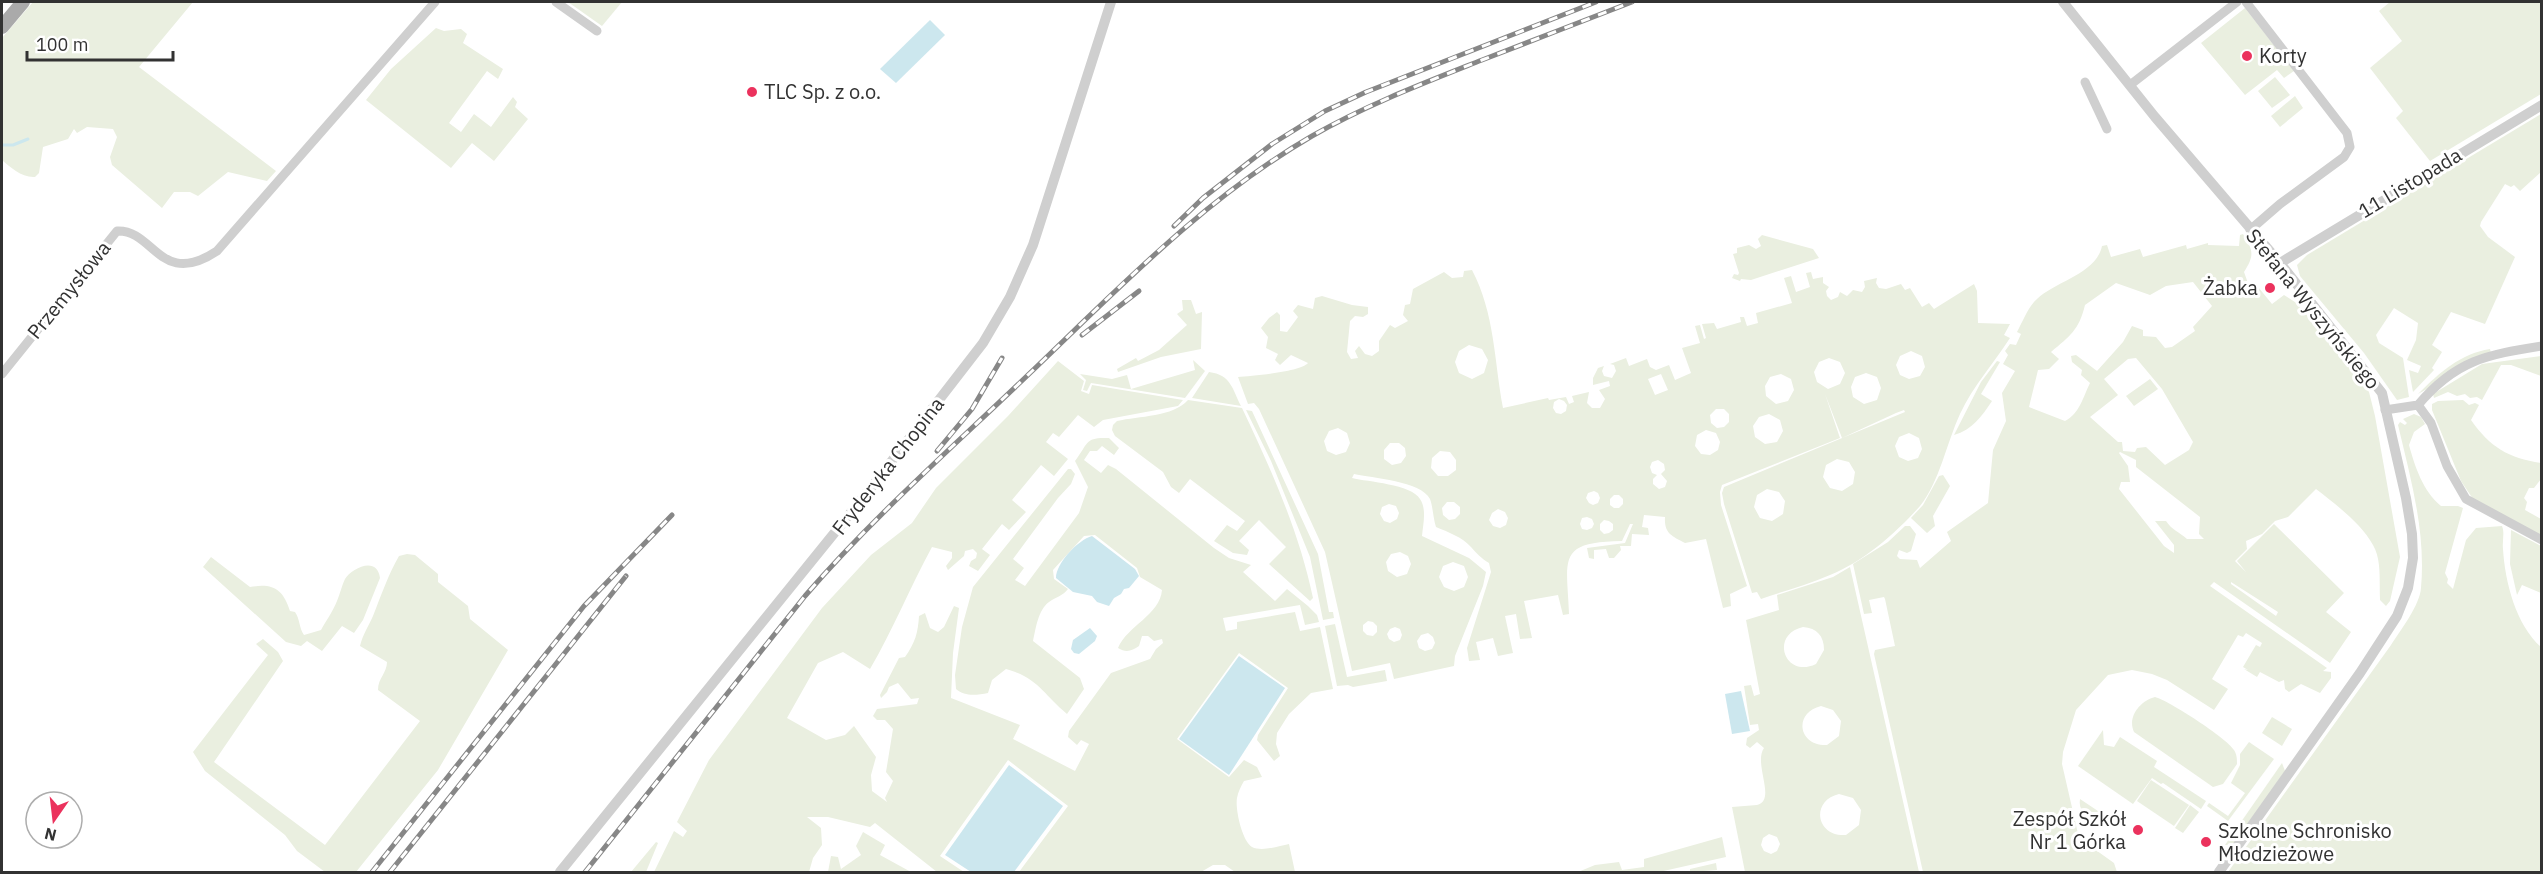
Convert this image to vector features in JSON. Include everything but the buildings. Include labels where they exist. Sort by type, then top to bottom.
[{"type":"main road","points":[[2,27],[23,2]]},
{"type":"street","name":"Przemysłowa","points":[[2,374],[117,231],[129,232],[159,256],[182,263],[200,261],[217,251],[435,2]]},
{"type":"street","points":[[556,2],[597,31]]},
{"type":"street","name":"Fryderyka Chopina","points":[[560,873],[874,484],[982,344],[1010,297],[1033,245],[1111,2]]},
{"type":"street","name":"Stefana Wyszyńskiego","points":[[2063,2],[2250,230],[2280,263],[2382,393],[2412,534],[2410,576],[2403,604],[2380,643],[2219,873]]},
{"type":"street","points":[[2130,85],[2237,2]]},
{"type":"street","points":[[2246,2],[2347,133],[2350,147],[2344,157],[2280,204],[2250,230]]},
{"type":"street","points":[[2085,82],[2107,129]]},
{"type":"street","name":"11 Listopada","points":[[2280,263],[2541,105]]},
{"type":"street","points":[[2385,410],[2418,405],[2430,391],[2460,367],[2488,355],[2541,346]]},
{"type":"street","points":[[2418,405],[2432,423],[2447,466],[2466,499],[2541,540]]},
{"type":"shaded area","points":[[33,2],[193,2],[139,67],[276,171],[267,181],[228,172],[198,196],[190,192],[174,192],[162,208],[112,165],[110,157],[117,137],[113,129],[87,127],[77,133],[74,129],[68,139],[43,147],[39,173],[35,177],[25,176],[13,169],[2,160],[2,38]]},
{"type":"shaded area","points":[[568,2],[622,2],[602,26]]},
{"type":"shaded area","points":[[2390,2],[2541,2],[2541,94],[2430,161],[2396,118],[2403,111],[2370,68],[2402,41],[2379,11]]},
{"type":"shaded area","name":"Korty","points":[[2245,8],[2294,71],[2284,78],[2277,70],[2245,95],[2201,43]]},
{"type":"shaded area","points":[[436,28],[444,31],[461,29],[467,34],[463,43],[503,69],[498,79],[487,71],[449,123],[461,132],[474,114],[491,127],[513,97],[517,102],[515,107],[528,119],[494,161],[472,143],[451,168],[366,100],[391,69]]},
{"type":"shaded area","points":[[2275,77],[2290,95],[2272,108],[2258,91]]},
{"type":"shaded area","points":[[2295,96],[2303,108],[2280,127],[2271,116]]},
{"type":"shaded area","points":[[2541,114],[2541,172],[2520,191],[2514,185],[2511,187],[2505,184],[2481,222],[2480,226],[2488,237],[2515,257],[2485,324],[2451,312],[2432,345],[2442,352],[2432,368],[2434,370],[2413,392],[2409,370],[2418,373],[2421,366],[2407,360],[2416,340],[2418,323],[2394,308],[2376,335],[2379,343],[2403,358],[2409,397],[2397,400],[2364,353],[2300,276],[2297,265],[2307,255]]},
{"type":"shaded area","points":[[2243,234],[2251,253],[2250,261],[2244,272],[2249,286],[2254,282],[2272,304],[2284,295],[2298,304],[2369,392],[2400,557],[2390,601],[2386,606],[2380,600],[2378,558],[2368,537],[2347,514],[2316,489],[2288,517],[2275,521],[2262,534],[2246,541],[2247,549],[2235,561],[2246,572],[2237,561],[2274,524],[2344,593],[2326,612],[2351,632],[2330,663],[2214,582],[2210,586],[2327,668],[2323,671],[2331,672],[2331,678],[2320,693],[2301,684],[2289,692],[2285,689],[2284,680],[2279,682],[2260,672],[2257,677],[2244,669],[2248,670],[2243,667],[2256,645],[2260,647],[2262,643],[2246,633],[2243,637],[2238,635],[2212,679],[2228,689],[2214,710],[2167,680],[2152,674],[2132,670],[2108,675],[2076,710],[2063,752],[2062,764],[2079,838],[2114,863],[2117,872],[1923,872],[1874,654],[1875,650],[1895,646],[1885,599],[1884,597],[1869,600],[1872,613],[1864,614],[1853,564],[1888,542],[1905,526],[1910,526],[1916,534],[1911,551],[1907,553],[1899,550],[1897,556],[1900,559],[1917,560],[1920,568],[1951,541],[1947,532],[1988,503],[1993,450],[2006,421],[2002,393],[2015,371],[2003,364],[2008,355],[2005,351],[2010,344],[2016,345],[2021,334],[2017,332],[2028,310],[2037,299],[2092,264],[2102,246],[2107,245],[2111,257],[2140,249],[2143,257],[2186,245],[2187,249],[2208,243],[2208,245],[2239,246],[2240,235]],"holes":[[[2193,282],[2212,306],[2193,327],[2195,331],[2172,347],[2165,348],[2156,337],[2143,336],[2143,330],[2132,326],[2123,342],[2097,371],[2076,355],[2071,356],[2072,362],[2082,370],[2081,375],[2090,383],[2070,418],[2065,421],[2029,407],[2038,370],[2049,369],[2059,359],[2051,352],[2073,332],[2080,321],[2085,305],[2116,283],[2150,295],[2166,286]],[[2136,358],[2162,389],[2193,442],[2189,450],[2165,465],[2146,447],[2137,448],[2135,452],[2123,451],[2122,442],[2118,442],[2090,417],[2118,395],[2104,379],[2128,359]],[[2119,453],[2136,460],[2136,467],[2200,517],[2199,534],[2204,539],[2187,539],[2166,521],[2155,521],[2174,545],[2174,553],[2164,546],[2119,489],[2121,482],[2130,482],[2128,466]],[[2231,582],[2278,612],[2276,616]]]},
{"type":"shaded area","points":[[1762,235],[1813,249],[1819,258],[1751,280],[1741,279],[1740,281],[1732,278],[1734,274],[1739,273],[1733,254],[1737,253],[1737,248],[1749,245],[1756,249],[1761,246],[1758,239]]},
{"type":"shaded area","points":[[1472,270],[1490,320],[1503,408],[1548,398],[1549,400],[1566,397],[1569,404],[1574,402],[1572,396],[1589,392],[1587,403],[1592,408],[1600,408],[1605,399],[1599,390],[1610,386],[1609,381],[1593,385],[1593,378],[1598,368],[1604,366],[1602,371],[1604,376],[1612,378],[1616,371],[1614,365],[1610,364],[1626,358],[1629,366],[1647,359],[1650,367],[1656,370],[1669,365],[1675,380],[1691,373],[1682,348],[1700,343],[1695,326],[1700,325],[1704,339],[1706,338],[1702,324],[1714,323],[1717,329],[1741,322],[1740,317],[1744,317],[1747,326],[1758,323],[1756,313],[1792,303],[1784,278],[1791,276],[1796,292],[1810,287],[1806,273],[1811,272],[1813,279],[1823,277],[1823,283],[1829,287],[1826,291],[1827,296],[1831,300],[1838,297],[1840,292],[1847,296],[1853,290],[1862,292],[1865,287],[1864,281],[1877,278],[1876,283],[1879,288],[1886,289],[1901,284],[1905,290],[1910,288],[1922,307],[1929,303],[1934,309],[1974,284],[1977,291],[1978,323],[2010,324],[2004,335],[2010,338],[1965,404],[1927,497],[1890,536],[1855,563],[1821,579],[1761,599],[1757,592],[1752,593],[1722,493],[1724,487],[1905,412],[1904,410],[1896,413],[1842,438],[1825,394],[1840,438],[1722,485],[1721,505],[1747,586],[1730,594],[1731,606],[1723,608],[1706,539],[1685,543],[1669,533],[1665,517],[1644,515],[1642,527],[1648,528],[1649,535],[1632,534],[1631,546],[1620,546],[1621,550],[1614,558],[1609,558],[1606,549],[1594,550],[1594,559],[1589,558],[1587,548],[1625,543],[1633,524],[1630,524],[1622,541],[1586,545],[1576,550],[1570,557],[1567,567],[1569,614],[1563,615],[1558,595],[1524,601],[1532,638],[1520,639],[1516,614],[1505,616],[1513,653],[1498,656],[1493,638],[1476,642],[1480,660],[1469,661],[1467,648],[1491,572],[1489,563],[1463,540],[1436,527],[1430,499],[1425,493],[1407,484],[1354,474],[1352,478],[1389,484],[1415,494],[1423,507],[1422,536],[1469,558],[1486,572],[1483,586],[1455,656],[1454,666],[1394,679],[1390,663],[1352,671],[1325,552],[1259,409],[1254,403],[1248,404],[1238,377],[1296,369],[1308,363],[1291,355],[1280,365],[1275,360],[1278,354],[1266,348],[1268,337],[1261,328],[1277,312],[1280,315],[1280,331],[1287,332],[1298,317],[1293,311],[1298,305],[1313,309],[1315,298],[1322,296],[1368,307],[1368,314],[1363,317],[1355,316],[1350,321],[1347,352],[1351,359],[1358,358],[1355,351],[1359,346],[1365,354],[1372,356],[1379,351],[1379,341],[1390,325],[1395,328],[1408,321],[1403,315],[1405,305],[1410,304],[1413,289],[1444,272],[1452,278],[1463,277],[1464,271]],"holes":[[[1469,345],[1482,349],[1488,360],[1484,373],[1472,379],[1459,373],[1455,362],[1459,351]],[[1911,351],[1922,356],[1925,367],[1920,376],[1909,379],[1900,375],[1896,365],[1900,356]],[[1829,358],[1840,362],[1845,373],[1840,384],[1828,389],[1817,382],[1814,372],[1819,362]],[[1866,373],[1877,377],[1881,388],[1877,400],[1864,404],[1853,397],[1851,387],[1855,377]],[[1661,374],[1668,390],[1655,395],[1648,379]],[[1781,374],[1791,379],[1794,390],[1788,401],[1776,404],[1766,396],[1765,386],[1770,377]],[[1559,399],[1567,405],[1566,411],[1561,414],[1556,413],[1553,408],[1554,402]],[[1716,409],[1724,409],[1729,414],[1729,422],[1724,427],[1717,428],[1711,423],[1710,415]],[[1769,414],[1780,420],[1783,431],[1777,442],[1765,444],[1755,437],[1753,426],[1759,417]],[[1338,428],[1347,433],[1350,443],[1346,452],[1336,455],[1327,451],[1324,441],[1329,431]],[[1706,430],[1716,433],[1720,442],[1718,450],[1710,455],[1701,454],[1695,446],[1697,435]],[[1909,433],[1919,438],[1922,449],[1918,458],[1908,461],[1899,457],[1895,446],[1899,437]],[[1390,443],[1399,443],[1405,448],[1406,456],[1401,463],[1392,465],[1384,459],[1384,450]],[[1440,451],[1450,452],[1456,460],[1456,470],[1448,476],[1438,476],[1431,468],[1432,458]],[[1837,459],[1849,462],[1855,472],[1853,484],[1842,491],[1830,488],[1823,477],[1826,465]],[[1658,460],[1664,464],[1665,470],[1661,474],[1667,481],[1665,487],[1659,489],[1653,484],[1653,479],[1657,475],[1652,473],[1650,467],[1652,462]],[[1767,489],[1779,492],[1785,501],[1783,514],[1772,521],[1760,518],[1754,507],[1757,495]],[[1594,491],[1600,498],[1598,503],[1593,505],[1586,498],[1588,493]],[[1614,495],[1619,495],[1623,499],[1623,504],[1619,508],[1610,505],[1610,499]],[[1447,502],[1454,502],[1460,507],[1460,514],[1455,519],[1449,520],[1443,515],[1442,508]],[[1389,504],[1396,506],[1399,513],[1397,519],[1390,523],[1384,521],[1380,514],[1382,507]],[[1498,509],[1505,512],[1508,518],[1506,525],[1500,528],[1493,526],[1489,520],[1492,513]],[[1582,518],[1592,519],[1594,524],[1587,530],[1582,529],[1580,524]],[[1604,520],[1613,524],[1613,530],[1604,534],[1600,530],[1600,524]],[[1400,552],[1408,556],[1411,564],[1407,574],[1397,577],[1388,571],[1386,562],[1391,554]],[[1453,562],[1464,566],[1468,577],[1464,587],[1454,591],[1444,587],[1439,577],[1443,566]],[[1368,621],[1377,626],[1377,632],[1373,636],[1363,631],[1363,625]],[[1395,627],[1400,629],[1402,635],[1400,640],[1394,642],[1387,634]],[[1428,633],[1433,637],[1435,643],[1432,649],[1425,651],[1419,648],[1417,641],[1421,635]]]},
{"type":"shaded area","points":[[1182,300],[1191,300],[1196,314],[1202,312],[1201,349],[1161,357],[1118,372],[1117,369],[1136,358],[1138,361],[1159,350],[1187,325],[1177,314],[1183,310]]},
{"type":"shaded area","points":[[2490,349],[2491,353],[2418,394],[2451,365],[2469,355]]},
{"type":"shaded area","points":[[2541,356],[2541,376],[2511,365],[2501,365],[2482,400],[2477,397],[2470,398],[2465,394],[2457,396],[2448,392],[2434,398],[2433,394],[2482,364]]},
{"type":"shaded area","points":[[1193,360],[1205,371],[1185,398],[1091,383],[1087,391],[1083,390],[1086,380],[1080,374],[1112,379],[1127,375],[1131,389],[1195,370]]},
{"type":"shaded area","points":[[1058,361],[1084,381],[1081,391],[1089,394],[1092,385],[1183,400],[1178,406],[1103,420],[1094,427],[1078,415],[1059,437],[1053,433],[1046,442],[1068,459],[1054,476],[1041,465],[1012,500],[1026,512],[1009,530],[1002,524],[982,549],[990,555],[978,571],[969,566],[976,558],[977,553],[973,549],[965,551],[964,556],[948,570],[946,566],[952,558],[952,552],[932,547],[870,669],[843,652],[818,663],[787,718],[826,740],[845,735],[854,726],[876,757],[871,775],[872,791],[887,802],[885,798],[893,781],[886,772],[893,729],[885,720],[877,720],[873,716],[877,709],[917,704],[919,698],[911,699],[898,683],[889,687],[881,698],[880,695],[899,658],[905,657],[911,647],[917,633],[919,616],[925,613],[930,628],[938,632],[944,627],[954,606],[959,608],[953,653],[951,698],[1020,725],[1013,739],[1075,771],[1089,744],[1081,740],[1077,745],[1068,737],[1069,731],[1111,673],[1150,659],[1163,643],[1162,639],[1154,641],[1148,636],[1142,636],[1139,646],[1134,649],[1126,651],[1118,648],[1128,633],[1156,607],[1160,599],[1162,590],[1140,577],[1137,568],[1095,535],[1084,536],[1053,570],[1054,579],[1068,589],[1045,605],[1038,620],[1033,641],[1080,678],[1084,689],[1067,714],[1040,687],[1026,677],[1006,669],[992,680],[988,693],[975,695],[956,689],[955,675],[962,627],[973,587],[1068,469],[1071,469],[1075,474],[1071,484],[1013,559],[1024,568],[1015,580],[1025,586],[1079,513],[1088,487],[1075,461],[1088,442],[1096,438],[1109,438],[1119,448],[1114,455],[1102,446],[1097,451],[1090,451],[1084,460],[1101,473],[1108,465],[1116,469],[1214,548],[1229,558],[1251,565],[1243,572],[1275,601],[1287,589],[1317,615],[1319,622],[1305,625],[1300,605],[1223,618],[1226,631],[1237,629],[1237,622],[1295,612],[1300,631],[1320,627],[1333,689],[1311,693],[1289,714],[1277,733],[1276,744],[1280,756],[1274,761],[1257,740],[1288,688],[1239,653],[1177,739],[1229,777],[1244,760],[1257,767],[1262,777],[1244,781],[1237,796],[1242,832],[1252,847],[1261,849],[1289,844],[1295,872],[1235,872],[1225,865],[1213,865],[1201,872],[1019,872],[1068,806],[1008,760],[940,856],[964,872],[937,872],[875,823],[870,827],[828,817],[807,817],[821,828],[822,845],[813,858],[809,872],[654,872],[674,831],[683,837],[687,831],[677,822],[709,760],[822,608],[871,555],[912,523],[936,488],[1008,416]]},
{"type":"shaded area","points":[[1997,361],[2000,362],[1981,394],[1992,401],[1971,426],[1954,435],[1981,382]]},
{"type":"shaded area","points":[[1209,372],[1222,376],[1230,383],[1241,406],[1192,398]]},
{"type":"shaded area","points":[[2150,379],[2158,389],[2134,406],[2126,396]]},
{"type":"shaded area","points":[[1188,400],[1242,408],[1274,477],[1292,525],[1313,598],[1310,601],[1269,564],[1286,547],[1259,520],[1239,541],[1249,550],[1247,555],[1233,553],[1214,541],[1227,525],[1237,531],[1245,521],[1190,479],[1179,493],[1171,487],[1163,472],[1115,436],[1112,430],[1117,421],[1165,413],[1182,406]]},
{"type":"shaded area","points":[[2463,400],[2469,405],[2475,403],[2479,405],[2471,420],[2493,444],[2519,458],[2541,463],[2541,479],[2534,488],[2529,488],[2524,498],[2527,502],[2525,510],[2541,519],[2541,537],[2473,499],[2461,481],[2432,410],[2432,404],[2438,401]]},
{"type":"shaded area","points":[[1246,410],[1252,411],[1318,554],[1329,612],[1333,612],[1334,618],[1323,620],[1310,557],[1271,461]]},
{"type":"shaded area","points":[[2414,414],[2421,417],[2425,424],[2414,432],[2409,445],[2425,486],[2441,506],[2463,508],[2445,573],[2447,583],[2453,589],[2466,540],[2476,528],[2502,526],[2504,562],[2513,602],[2525,627],[2541,647],[2541,872],[2228,872],[2391,645],[2409,618],[2420,595],[2422,567],[2419,526],[2398,425],[2400,422],[2405,425],[2407,423],[2403,419]]},
{"type":"shaded area","points":[[1943,475],[1950,486],[1933,516],[1935,526],[1927,533],[1911,518],[1923,505],[1939,476]]},
{"type":"shaded area","points":[[2511,530],[2541,546],[2541,593],[2522,585],[2517,595],[2510,564]]},
{"type":"shaded area","points":[[415,555],[438,574],[438,582],[468,606],[470,619],[508,650],[438,770],[356,872],[325,872],[297,851],[285,835],[205,771],[193,752],[268,655],[256,644],[263,639],[278,652],[283,661],[214,762],[325,845],[420,721],[378,690],[387,662],[360,646],[395,563],[399,556]]},
{"type":"shaded area","points":[[211,557],[250,587],[265,586],[276,589],[284,597],[290,611],[297,615],[304,635],[321,630],[335,605],[345,579],[353,571],[364,566],[374,567],[380,578],[363,620],[354,633],[342,626],[322,651],[307,641],[301,646],[286,642],[203,567]]},
{"type":"shaded area","points":[[1850,567],[1919,872],[1745,872],[1732,807],[1757,805],[1763,802],[1765,796],[1761,763],[1764,748],[1757,742],[1750,748],[1746,745],[1747,738],[1759,730],[1758,724],[1750,725],[1744,686],[1751,685],[1754,696],[1760,694],[1746,620],[1779,610],[1777,595],[1833,577]],"holes":[[[1803,627],[1819,634],[1824,650],[1816,664],[1805,667],[1796,666],[1789,661],[1784,646],[1786,638]],[[1821,706],[1833,710],[1841,721],[1839,736],[1827,745],[1817,744],[1805,735],[1803,722],[1812,710]],[[1839,794],[1853,798],[1861,810],[1859,825],[1846,835],[1836,834],[1823,825],[1820,818],[1821,811],[1830,798]],[[1769,834],[1777,837],[1780,844],[1777,851],[1771,854],[1764,851],[1761,845],[1763,838]]]},
{"type":"shaded area","points":[[1335,624],[1347,677],[1385,670],[1387,681],[1353,687],[1337,686],[1325,626]]},
{"type":"shaded area","points":[[2155,697],[2197,720],[2234,750],[2237,764],[2223,784],[2213,787],[2134,732],[2132,721],[2136,710],[2144,702]]},
{"type":"shaded area","points":[[2272,717],[2292,729],[2282,746],[2262,733]]},
{"type":"shaded area","points":[[2103,730],[2104,745],[2114,747],[2120,737],[2157,761],[2154,767],[2206,801],[2201,809],[2152,778],[2133,804],[2078,766]]},
{"type":"shaded area","points":[[2249,742],[2274,759],[2228,821],[2207,806],[2209,803],[2228,816],[2245,793],[2231,783],[2240,765],[2240,754]]},
{"type":"shaded area","points":[[2282,763],[2285,771],[2233,845],[2225,845]]},
{"type":"shaded area","points":[[2151,780],[2189,805],[2174,826],[2137,801]]},
{"type":"shaded area","points":[[2080,799],[2101,813],[2094,824],[2083,813]]},
{"type":"shaded area","points":[[2190,805],[2199,812],[2183,833],[2175,828]]},
{"type":"shaded area","points":[[863,832],[885,845],[880,855],[911,872],[828,872],[831,856],[838,857],[841,869],[861,855],[856,846]]},
{"type":"shaded area","points":[[1722,837],[1726,857],[1659,872],[1578,872],[1595,865],[1619,862],[1622,870],[1644,867],[1644,859]]},
{"type":"shaded area","points":[[656,842],[658,843],[646,872],[631,872]]},
{"type":"shaded area","points":[[1716,863],[1717,870],[1690,872],[1690,869]]},
{"type":"water","points":[[930,20],[945,35],[896,83],[880,69]]},
{"type":"water","points":[[1092,536],[1135,569],[1139,576],[1129,588],[1124,589],[1114,598],[1109,606],[1097,602],[1092,596],[1073,592],[1056,578],[1060,566],[1069,553],[1080,542]]},
{"type":"water","points":[[1090,628],[1097,636],[1095,641],[1079,654],[1074,653],[1071,649],[1073,640]]},
{"type":"water","points":[[1239,656],[1285,688],[1229,775],[1179,739]]},
{"type":"water","points":[[1741,691],[1750,731],[1732,734],[1725,694]]},
{"type":"water","points":[[1009,765],[1063,806],[1014,872],[971,872],[945,855]]},
{"type":"waterway","points":[[2,145],[13,145],[28,139]]},
{"type":"railway","points":[[1174,226],[1203,198],[1272,144],[1325,111],[1366,92],[1596,2]]},
{"type":"railway","points":[[585,872],[831,566],[915,482],[1130,277],[1199,216],[1273,160],[1353,114],[1439,77],[1632,2]]},
{"type":"railway","points":[[1082,335],[1139,291]]},
{"type":"railway","points":[[937,451],[972,409],[1002,358]]},
{"type":"railway","points":[[372,872],[584,606],[672,515]]},
{"type":"railway","points":[[390,872],[626,576]]},
{"type":"place","name":"Korty","points":[[2247,56]]},
{"type":"place","name":"TLC Sp. z o.o.","points":[[752,92]]},
{"type":"place","name":"Żabka","points":[[2270,288]]},
{"type":"place","name":"Zespół Szkół Nr 1 Górka","points":[[2138,830]]},
{"type":"place","name":"Szkolne Schronisko Młodzieżowe","points":[[2206,842]]}]
